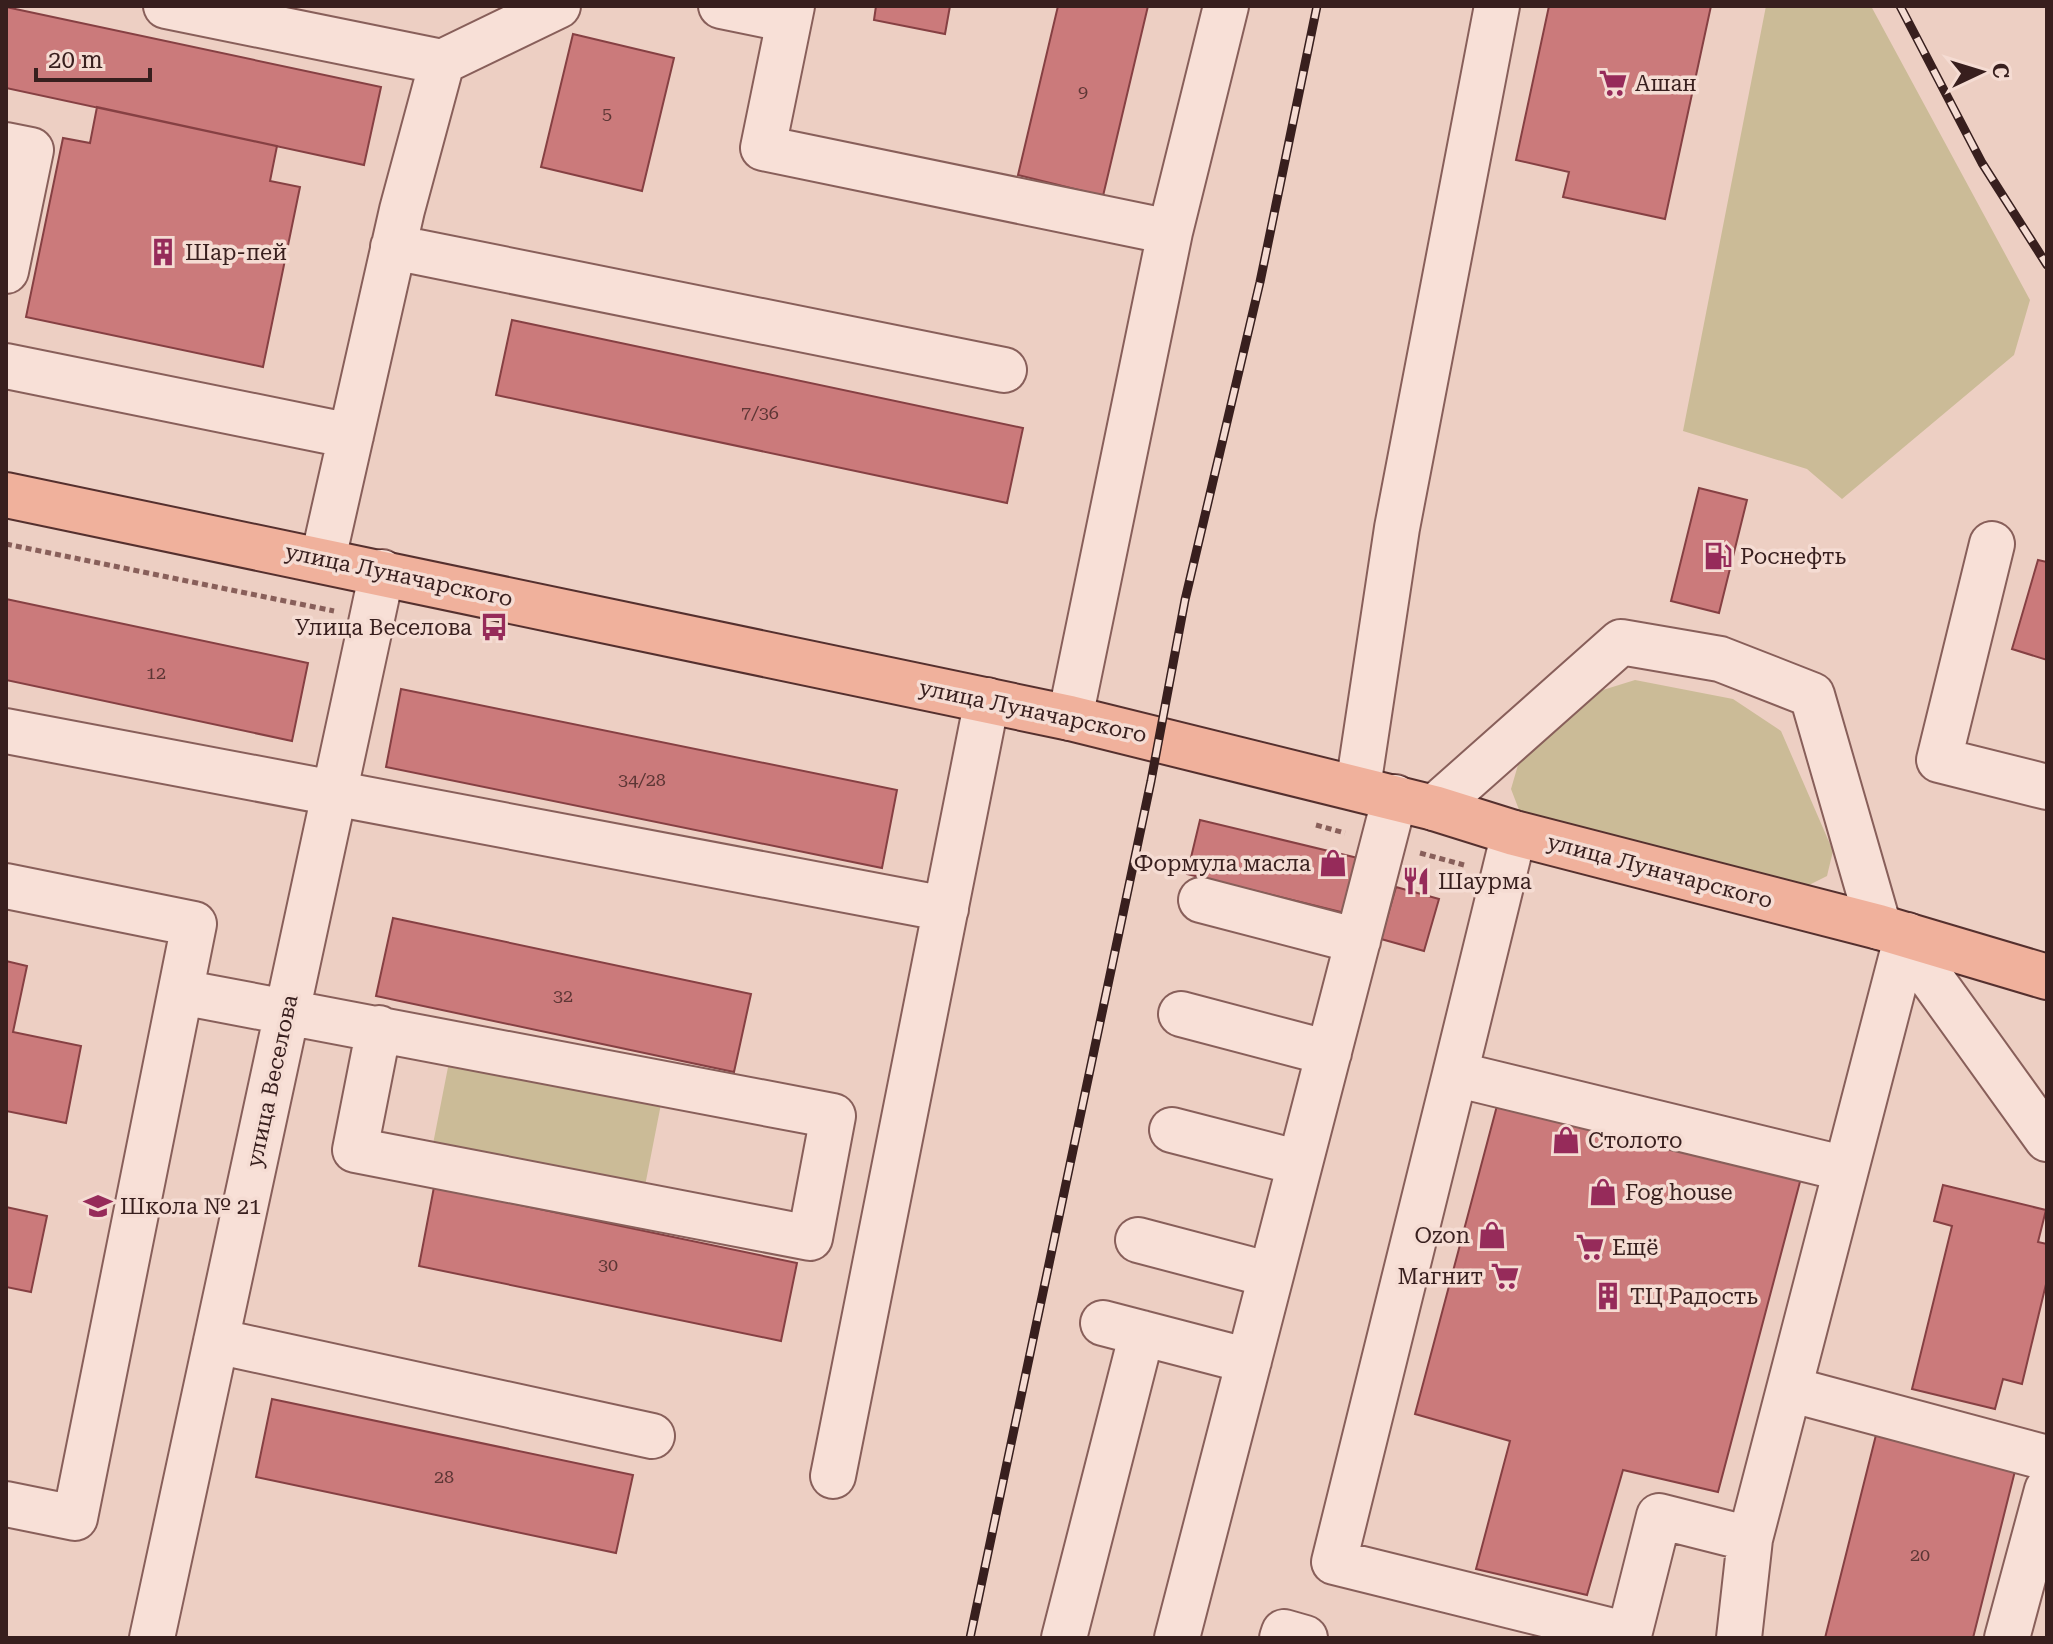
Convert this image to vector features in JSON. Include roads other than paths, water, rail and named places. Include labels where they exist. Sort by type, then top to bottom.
[{"type":"main road","name":"улица Луначарского","points":[[6,495],[1070,718],[1396,797],[1514,833],[1893,931],[2047,977]]},
{"type":"street","points":[[166,6],[442,62],[558,6]]},
{"type":"street","points":[[721,6],[790,13],[763,148],[1170,232]]},
{"type":"street","points":[[1070,718],[1170,232],[1226,6]]},
{"type":"street","points":[[1177,1638],[1396,797],[1397,528],[1497,6]]},
{"type":"street","points":[[323,559],[393,247],[442,62]]},
{"type":"street","points":[[6,145],[31,150],[6,271]]},
{"type":"street","points":[[393,247],[1004,370]]},
{"type":"street","points":[[6,366],[351,436]]},
{"type":"street","points":[[1992,544],[1939,760],[2047,787]]},
{"type":"street","name":"улица Веселова","points":[[152,1638],[382,572]]},
{"type":"street","points":[[1396,797],[1621,642],[1720,659],[1812,695],[1893,931],[1934,982],[2047,1139]]},
{"type":"street","points":[[833,1476],[987,700]]},
{"type":"street","points":[[6,731],[946,909]]},
{"type":"street","points":[[1514,833],[1334,1562],[1629,1635],[1659,1516],[1750,1539]]},
{"type":"street","points":[[6,886],[194,924],[75,1518],[6,1504]]},
{"type":"street","points":[[1201,900],[1358,941]]},
{"type":"street","points":[[1739,1638],[1750,1539],[1846,1169],[1893,931]]},
{"type":"street","points":[[181,992],[379,1028],[833,1116],[810,1238],[355,1150],[379,1028]]},
{"type":"street","points":[[1181,1014],[1329,1053]]},
{"type":"street","points":[[1455,1074],[1846,1169]]},
{"type":"street","points":[[1172,1130],[1300,1163]]},
{"type":"street","points":[[1138,1240],[1271,1275]]},
{"type":"street","points":[[1064,1638],[1123,1328],[1249,1361]]},
{"type":"street","points":[[216,1341],[652,1436]]},
{"type":"street","points":[[1789,1389],[2047,1458]]},
{"type":"street","points":[[2007,1638],[2047,1490]]},
{"type":"street","points":[[1282,1638],[1284,1632],[1305,1638]]},
{"type":"railway","points":[[970,1638],[1151,781],[1185,600],[1260,282],[1317,6]]},
{"type":"railway","points":[[1900,6],[1982,163],[2047,265]]},
{"type":"place","name":"Ашан","points":[[1613,83]]},
{"type":"place","name":"Шар-пей","points":[[163,252]]},
{"type":"place","name":"Роснефть","points":[[1718,556]]},
{"type":"place","name":"Улица Веселова","points":[[494,627]]},
{"type":"place","name":"Формула масла","points":[[1333,863]]},
{"type":"place","name":"Шаурма","points":[[1416,881]]},
{"type":"place","name":"Столото","points":[[1566,1140]]},
{"type":"place","name":"Fog house","points":[[1603,1192]]},
{"type":"place","name":"Школа № 21","points":[[98,1206]]},
{"type":"place","name":"Ozon","points":[[1492,1235]]},
{"type":"place","name":"Ещё","points":[[1590,1247]]},
{"type":"place","name":"Магнит","points":[[1505,1276]]},
{"type":"place","name":"ТЦ Радость","points":[[1608,1296]]}]
